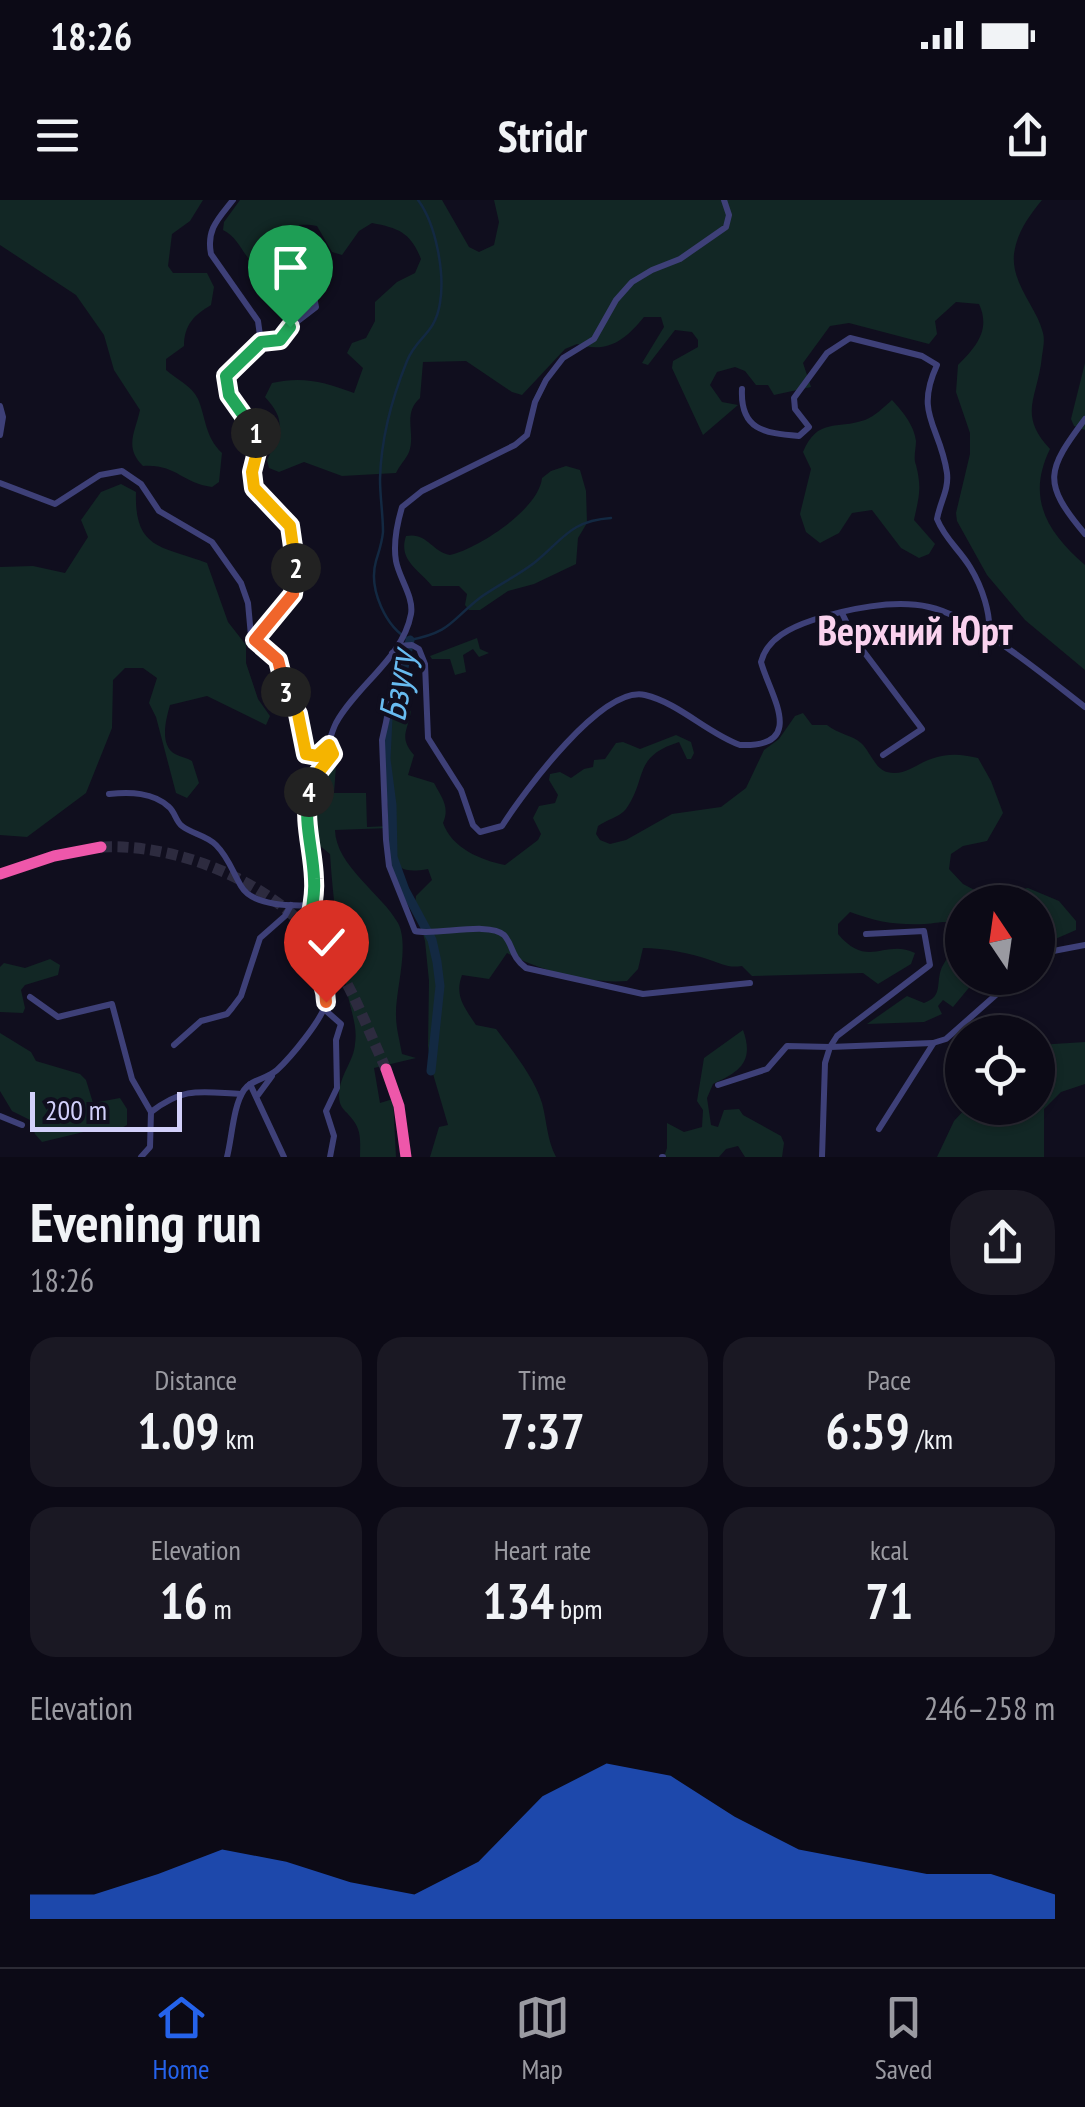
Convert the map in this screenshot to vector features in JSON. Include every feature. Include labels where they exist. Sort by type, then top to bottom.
[{"type":"highway","points":[[0,874],[54,856],[101,848]]},
{"type":"highway","points":[[386,1069],[399,1106],[406,1157]]},
{"type":"street","points":[[233,200],[211,228],[208,241],[211,254],[258,321],[261,342]]},
{"type":"street","points":[[724,200],[726,227],[680,259],[632,282],[616,300],[594,338],[564,358],[534,402],[528,435],[422,491],[402,507],[394,547],[412,609],[404,630],[382,740],[387,854],[415,932],[494,930],[504,935],[514,958],[526,968],[622,991],[660,994],[750,983]]},
{"type":"street","points":[[255,640],[293,594],[294,534],[285,518],[254,488],[257,435],[225,384],[232,368],[261,342],[280,340],[300,318],[313,312],[316,303],[312,282],[299,251]]},
{"type":"street","points":[[742,389],[742,412],[748,421],[757,428],[799,436],[809,427],[795,409],[794,398],[838,343],[850,338],[922,356],[937,365],[926,397],[948,475],[948,490],[937,519],[943,535],[969,565],[979,586],[988,612],[988,638]]},
{"type":"street","points":[[0,406],[0,435]]},
{"type":"street","points":[[1085,419],[1056,457],[1053,480],[1070,516],[1085,534]]},
{"type":"street","points":[[0,484],[54,504],[100,475],[122,471],[130,474],[159,511],[201,534],[224,558],[245,593],[250,632],[278,660],[288,698],[301,726],[306,754],[317,756],[329,745],[338,720],[401,646]]},
{"type":"street","points":[[401,646],[419,649],[425,664],[428,738],[480,832],[502,826],[531,784],[598,712],[628,694],[656,698],[740,745],[753,746],[765,741],[780,725],[782,715],[765,679],[761,662],[765,649],[790,630],[842,613],[924,606],[954,616],[1085,707]]},
{"type":"street","points":[[842,613],[855,640],[922,728],[884,756]]},
{"type":"street","points":[[258,1095],[324,1009],[326,986],[312,964],[307,938],[314,905],[314,878],[307,826],[308,799],[314,778],[332,757],[329,745]]},
{"type":"street","points":[[109,794],[131,792],[164,803],[182,826],[210,839],[228,858],[246,892],[265,900],[314,905]]},
{"type":"street","points":[[174,1045],[201,1021],[227,1014],[241,996],[260,938],[292,905]]},
{"type":"street","points":[[822,1157],[825,1062],[830,1047],[838,1036],[932,963],[922,930],[866,934]]},
{"type":"street","points":[[1055,951],[1085,946]]},
{"type":"street","points":[[718,1084],[767,1070],[787,1046],[933,1043],[951,1036],[996,995]]},
{"type":"street","points":[[30,997],[58,1018],[112,1004],[132,1079],[151,1112],[150,1147],[141,1157]]},
{"type":"street","points":[[324,1009],[341,1024],[336,1040],[337,1088],[326,1111],[334,1136],[330,1157]]},
{"type":"street","points":[[879,1129],[933,1043]]},
{"type":"street","points":[[227,1157],[241,1094],[250,1084],[274,1073]]},
{"type":"street","points":[[250,1084],[284,1157]]},
{"type":"street","points":[[151,1112],[182,1092],[241,1094]]},
{"type":"street","points":[[0,1116],[22,1125]]},
{"type":"green space","points":[[0,200],[203,200],[190,221],[172,234],[168,266],[173,273],[207,273],[214,287],[211,305],[191,321],[184,346],[166,359],[166,370],[198,399],[209,434],[222,453],[219,482],[212,487],[202,485],[164,468],[143,466],[137,459],[132,440],[140,410],[114,370],[104,335],[76,295],[0,245]]},
{"type":"green space","points":[[240,200],[442,200],[469,247],[479,252],[494,245],[499,222],[494,200],[1042,200],[1021,231],[1014,265],[1044,336],[1032,415],[1034,426],[1050,449],[1040,483],[1044,513],[1060,540],[1085,565],[1085,670],[1025,620],[987,575],[957,521],[970,454],[970,433],[956,392],[958,365],[976,345],[982,330],[979,304],[956,302],[935,321],[937,334],[929,344],[849,323],[830,326],[803,363],[811,387],[774,395],[768,385],[756,385],[745,371],[735,367],[717,372],[710,385],[722,402],[738,405],[703,435],[672,368],[673,361],[698,347],[692,332],[675,330],[648,365],[642,363],[664,327],[661,317],[644,317],[623,338],[607,346],[577,344],[565,349],[522,395],[466,361],[423,362],[420,398],[410,417],[411,445],[396,473],[342,476],[304,462],[279,472],[269,468],[267,460],[280,427],[277,413],[265,397],[272,383],[313,381],[354,393],[363,368],[347,353],[352,343],[366,338],[375,321],[375,302],[397,282],[415,273],[421,259],[413,243],[390,227],[372,223],[359,231],[342,255],[332,252],[317,226],[297,225],[285,229],[276,239],[277,272],[267,272],[252,263],[223,230],[224,222]]},
{"type":"green space","points":[[1085,363],[1085,430],[1074,426],[1071,419]]},
{"type":"green space","points":[[892,400],[910,424],[916,441],[919,487],[914,520],[935,544],[929,554],[919,558],[901,548],[872,510],[852,513],[839,533],[820,543],[806,532],[800,514],[811,469],[803,452],[809,441],[822,429],[869,418]]},
{"type":"green space","points":[[566,466],[580,470],[586,491],[587,523],[578,538],[576,564],[534,584],[508,591],[480,610],[469,610],[465,605],[467,594],[459,586],[432,586],[407,558],[406,536],[424,539],[450,555],[476,544],[519,514],[538,490],[542,478]]},
{"type":"green space","points":[[121,484],[136,492],[140,525],[154,543],[207,563],[228,622],[246,645],[246,663],[258,699],[270,716],[266,725],[207,696],[170,705],[165,731],[167,745],[175,754],[192,761],[199,783],[187,798],[176,793],[149,703],[157,678],[143,668],[125,668],[113,680],[112,728],[86,793],[27,837],[0,835],[0,567],[33,566],[65,573],[88,537],[81,520],[101,492]]},
{"type":"green space","points":[[477,638],[480,649],[489,653],[479,657],[473,649],[463,655],[466,672],[455,675],[450,659],[430,656]]},
{"type":"green space","points":[[406,702],[411,712],[405,739],[414,755],[408,775],[434,783],[445,807],[443,823],[447,832],[477,856],[505,865],[541,834],[533,818],[539,806],[555,803],[558,795],[549,780],[550,774],[560,772],[571,778],[593,767],[594,760],[605,759],[616,743],[640,749],[676,735],[691,742],[691,759],[687,759],[679,742],[654,754],[647,762],[626,809],[598,826],[596,834],[600,840],[610,844],[626,840],[672,814],[721,807],[746,788],[764,750],[779,739],[795,716],[803,713],[812,725],[827,725],[857,740],[887,772],[904,771],[943,756],[978,758],[1003,813],[987,841],[963,846],[951,854],[949,869],[965,885],[945,885],[945,922],[895,923],[850,912],[838,924],[838,934],[858,950],[904,949],[915,953],[911,964],[878,984],[863,973],[752,976],[742,966],[677,951],[643,948],[638,969],[627,981],[550,971],[507,953],[489,979],[462,975],[460,996],[476,1025],[496,1029],[538,1093],[556,1157],[430,1157],[439,1127],[448,1125],[431,1067],[429,981],[425,941],[415,905],[416,896],[432,880],[428,869],[407,870],[397,863],[390,828],[335,830],[343,856],[398,923],[403,944],[397,1025],[402,1054],[416,1058],[374,1068],[380,1103],[393,1099],[396,1157],[360,1157],[358,1129],[339,1100],[341,1081],[354,1050],[355,1031],[339,940],[330,854],[314,841],[312,799],[319,780],[334,765],[334,793],[366,793],[367,827],[390,826],[384,744],[393,704]]},
{"type":"green space","points":[[1055,899],[1076,921],[1076,930],[1055,939]]},
{"type":"green space","points":[[50,959],[60,965],[58,975],[25,985],[21,990],[23,1013],[0,1012],[0,967],[4,963],[25,968]]},
{"type":"green space","points":[[945,962],[945,995],[963,995],[953,1007],[943,1000],[938,1006],[942,1014],[924,1022],[867,1024],[907,996],[924,1003],[934,997]]},
{"type":"green space","points":[[743,1030],[747,1051],[742,1065],[713,1084],[707,1098],[711,1125],[718,1127],[724,1110],[739,1109],[781,1136],[782,1157],[745,1157],[738,1146],[726,1149],[719,1157],[664,1157],[667,1123],[684,1132],[702,1127],[703,1110],[697,1101],[704,1058]]},
{"type":"green space","points":[[0,1033],[31,1052],[36,1061],[80,1074],[86,1080],[93,1103],[120,1098],[127,1109],[127,1125],[116,1131],[96,1129],[42,1142],[30,1120],[12,1111],[0,1091]]},
{"type":"green space","points":[[1085,1042],[1085,1084],[1055,1098],[1055,1044]]},
{"type":"green space","points":[[952,1125],[1044,1125],[1044,1157],[937,1157]]},
{"type":"waterway","name":"Бзугу","points":[[418,200],[434,235],[441,291],[438,314],[407,361],[385,434],[380,479],[383,532],[374,572],[377,595],[393,627],[410,640],[435,633],[534,563],[576,527],[611,518]]},
{"type":"waterway","name":"Бзугу","points":[[410,640],[397,700],[388,718],[386,759],[393,857],[405,890],[432,940],[437,962],[440,986],[431,1071]]},
{"type":"tunnel","points":[[101,847],[133,848],[198,862],[259,890],[286,910],[331,957],[386,1069]]},
{"type":"district","name":"Верхний Юрт","points":[[915,630]]},
{"type":"route","points":[[290,327],[280,340],[261,342],[245,356],[226,376],[225,384],[257,435],[254,488],[285,518],[294,534],[293,594],[255,640],[278,660],[288,698],[298,714],[306,754],[310,758],[317,756],[329,745],[333,754],[310,787],[307,826],[314,878],[308,954],[326,986],[326,1002]]}]
